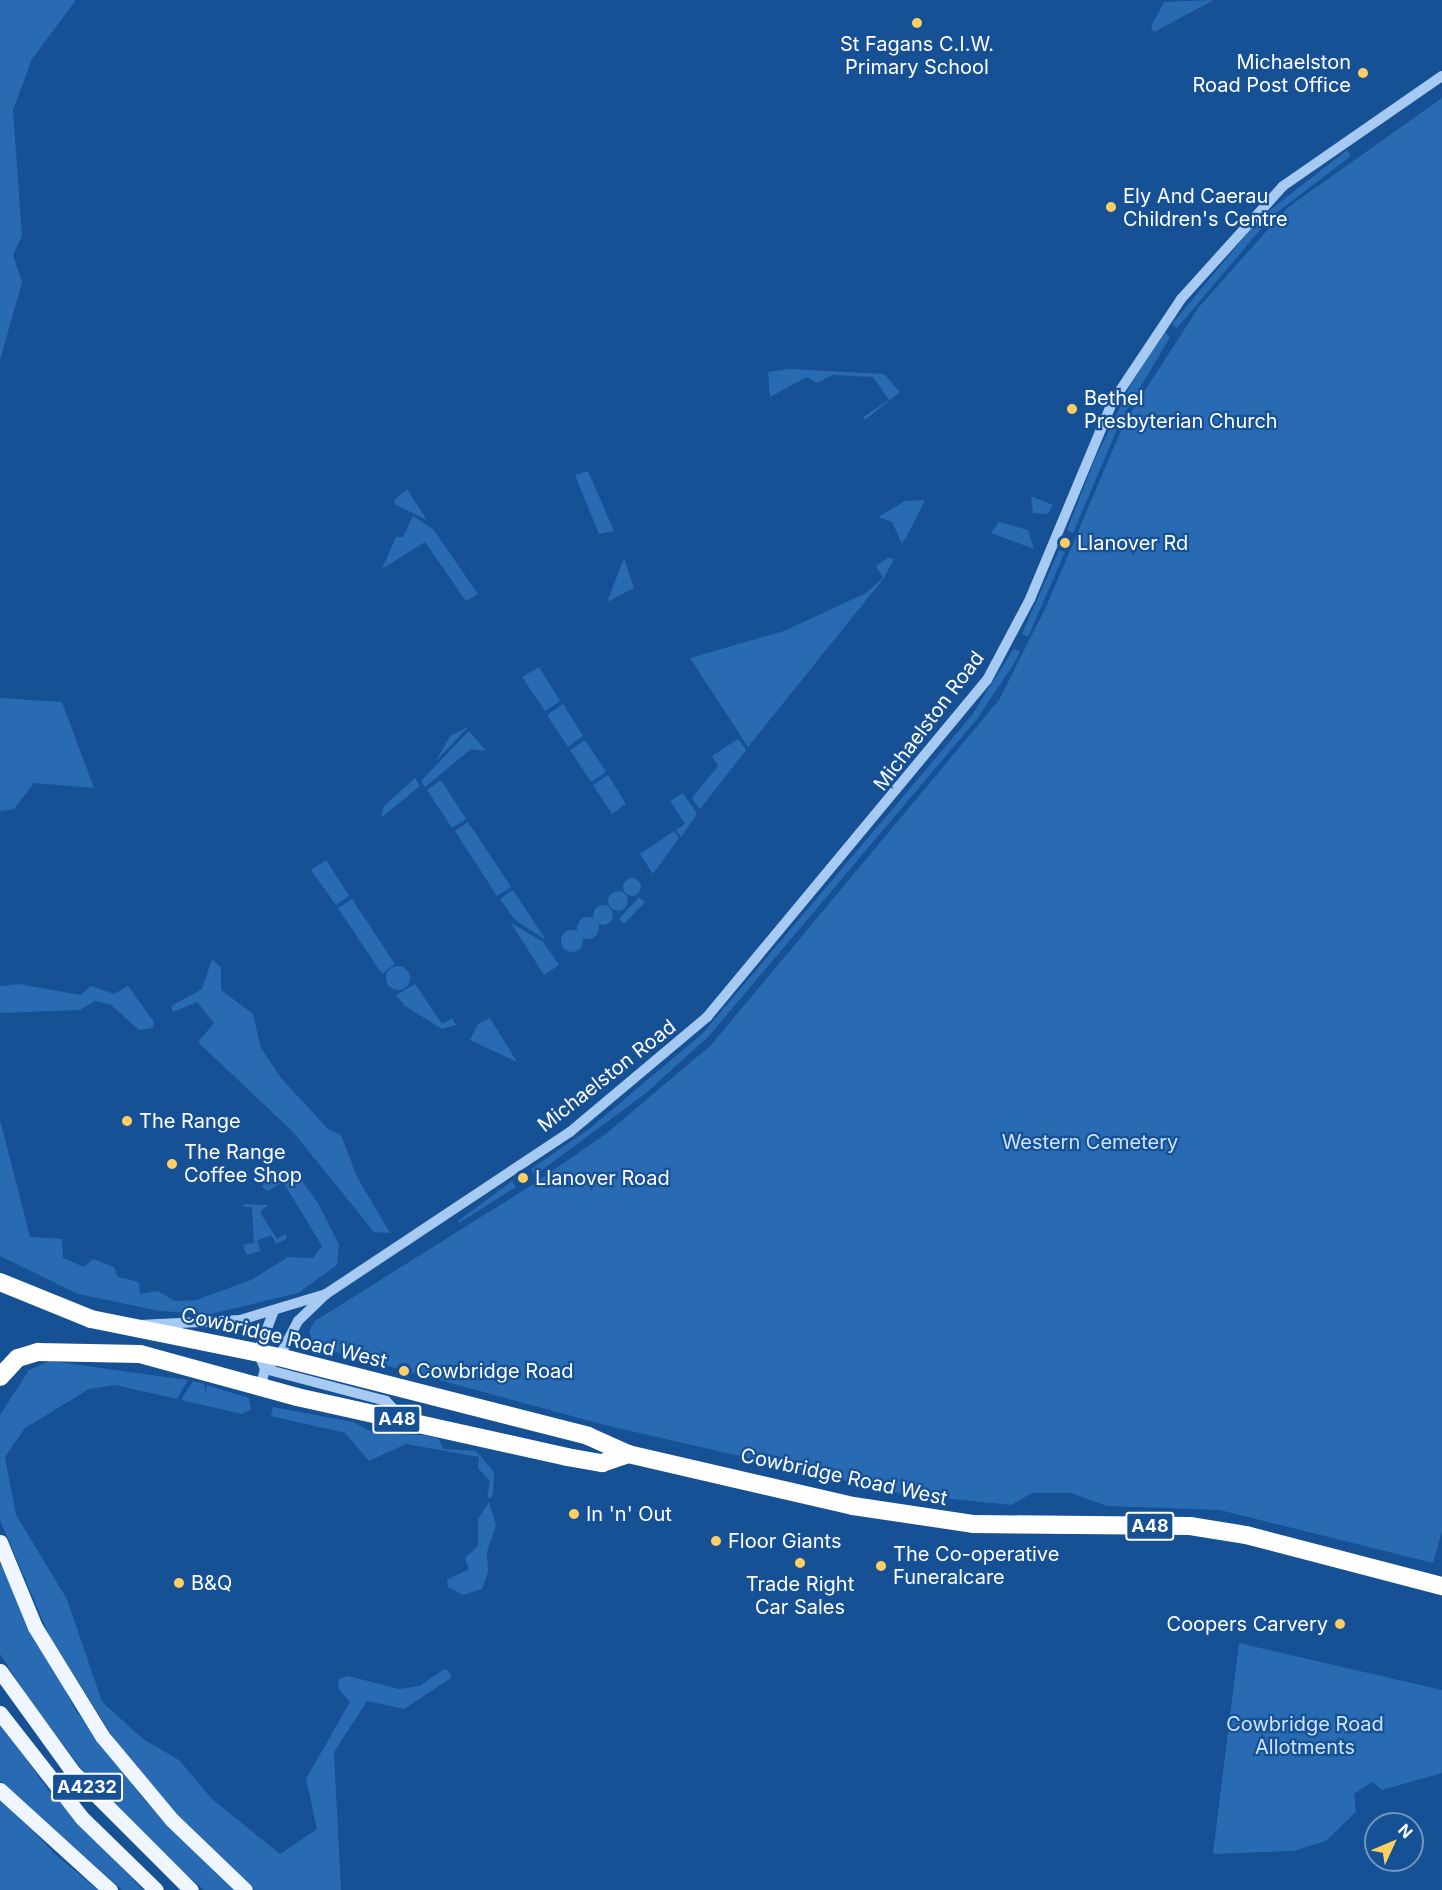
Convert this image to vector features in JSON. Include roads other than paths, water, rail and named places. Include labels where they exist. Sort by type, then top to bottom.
[{"type":"highway","name":"Cowbridge Road West","points":[[0,1282],[72,1313],[279,1357],[588,1436],[628,1454],[925,1520],[1052,1527],[1190,1526],[1246,1535],[1442,1586]]},
{"type":"highway","name":"Cowbridge Road West","points":[[0,1377],[28,1354],[83,1349],[170,1360],[263,1377],[405,1421],[602,1463],[628,1454]]},
{"type":"main road","points":[[0,1542],[35,1627],[102,1736],[172,1820],[245,1890]]},
{"type":"main road","name":"A4232","points":[[0,1671],[88,1789],[190,1890]]},
{"type":"main road","name":"A4232","points":[[0,1713],[82,1818],[156,1890]]},
{"type":"main road","points":[[0,1790],[110,1890]]},
{"type":"street","name":"Michaelston Road","points":[[263,1377],[279,1357],[298,1321],[326,1294],[570,1132],[707,1017],[983,686],[1030,599],[1113,401],[1181,299],[1283,186],[1442,76]]},
{"type":"street","name":"Michaelston Road","points":[[130,1327],[159,1320],[214,1324],[273,1312],[326,1294]]},
{"type":"street","points":[[263,1377],[258,1352],[273,1312]]},
{"type":"place","name":"St Fagans C.I.W. Primary School","points":[[917,23]]},
{"type":"place","name":"Michaelston Road Post Office","points":[[1363,73]]},
{"type":"place","name":"Ely And Caerau Children's Centre","points":[[1111,207]]},
{"type":"place","name":"Bethel Presbyterian Church","points":[[1072,409]]},
{"type":"place","name":"Llanover Rd","points":[[1065,543]]},
{"type":"place","name":"The Range","points":[[127,1121]]},
{"type":"place","name":"The Range Coffee Shop","points":[[172,1164]]},
{"type":"place","name":"Llanover Road","points":[[523,1178]]},
{"type":"place","name":"Cowbridge Road","points":[[404,1371]]},
{"type":"place","name":"In 'n' Out","points":[[574,1514]]},
{"type":"place","name":"Floor Giants","points":[[716,1541]]},
{"type":"place","name":"Trade Right Car Sales","points":[[800,1563]]},
{"type":"place","name":"The Co-operative Funeralcare","points":[[881,1566]]},
{"type":"place","name":"B&Q","points":[[179,1583]]},
{"type":"place","name":"Coopers Carvery","points":[[1340,1624]]},
{"type":"park label","name":"Western Cemetery","points":[[1090,1142]]},
{"type":"park label","name":"Cowbridge Road Allotments","points":[[1305,1736]]}]
